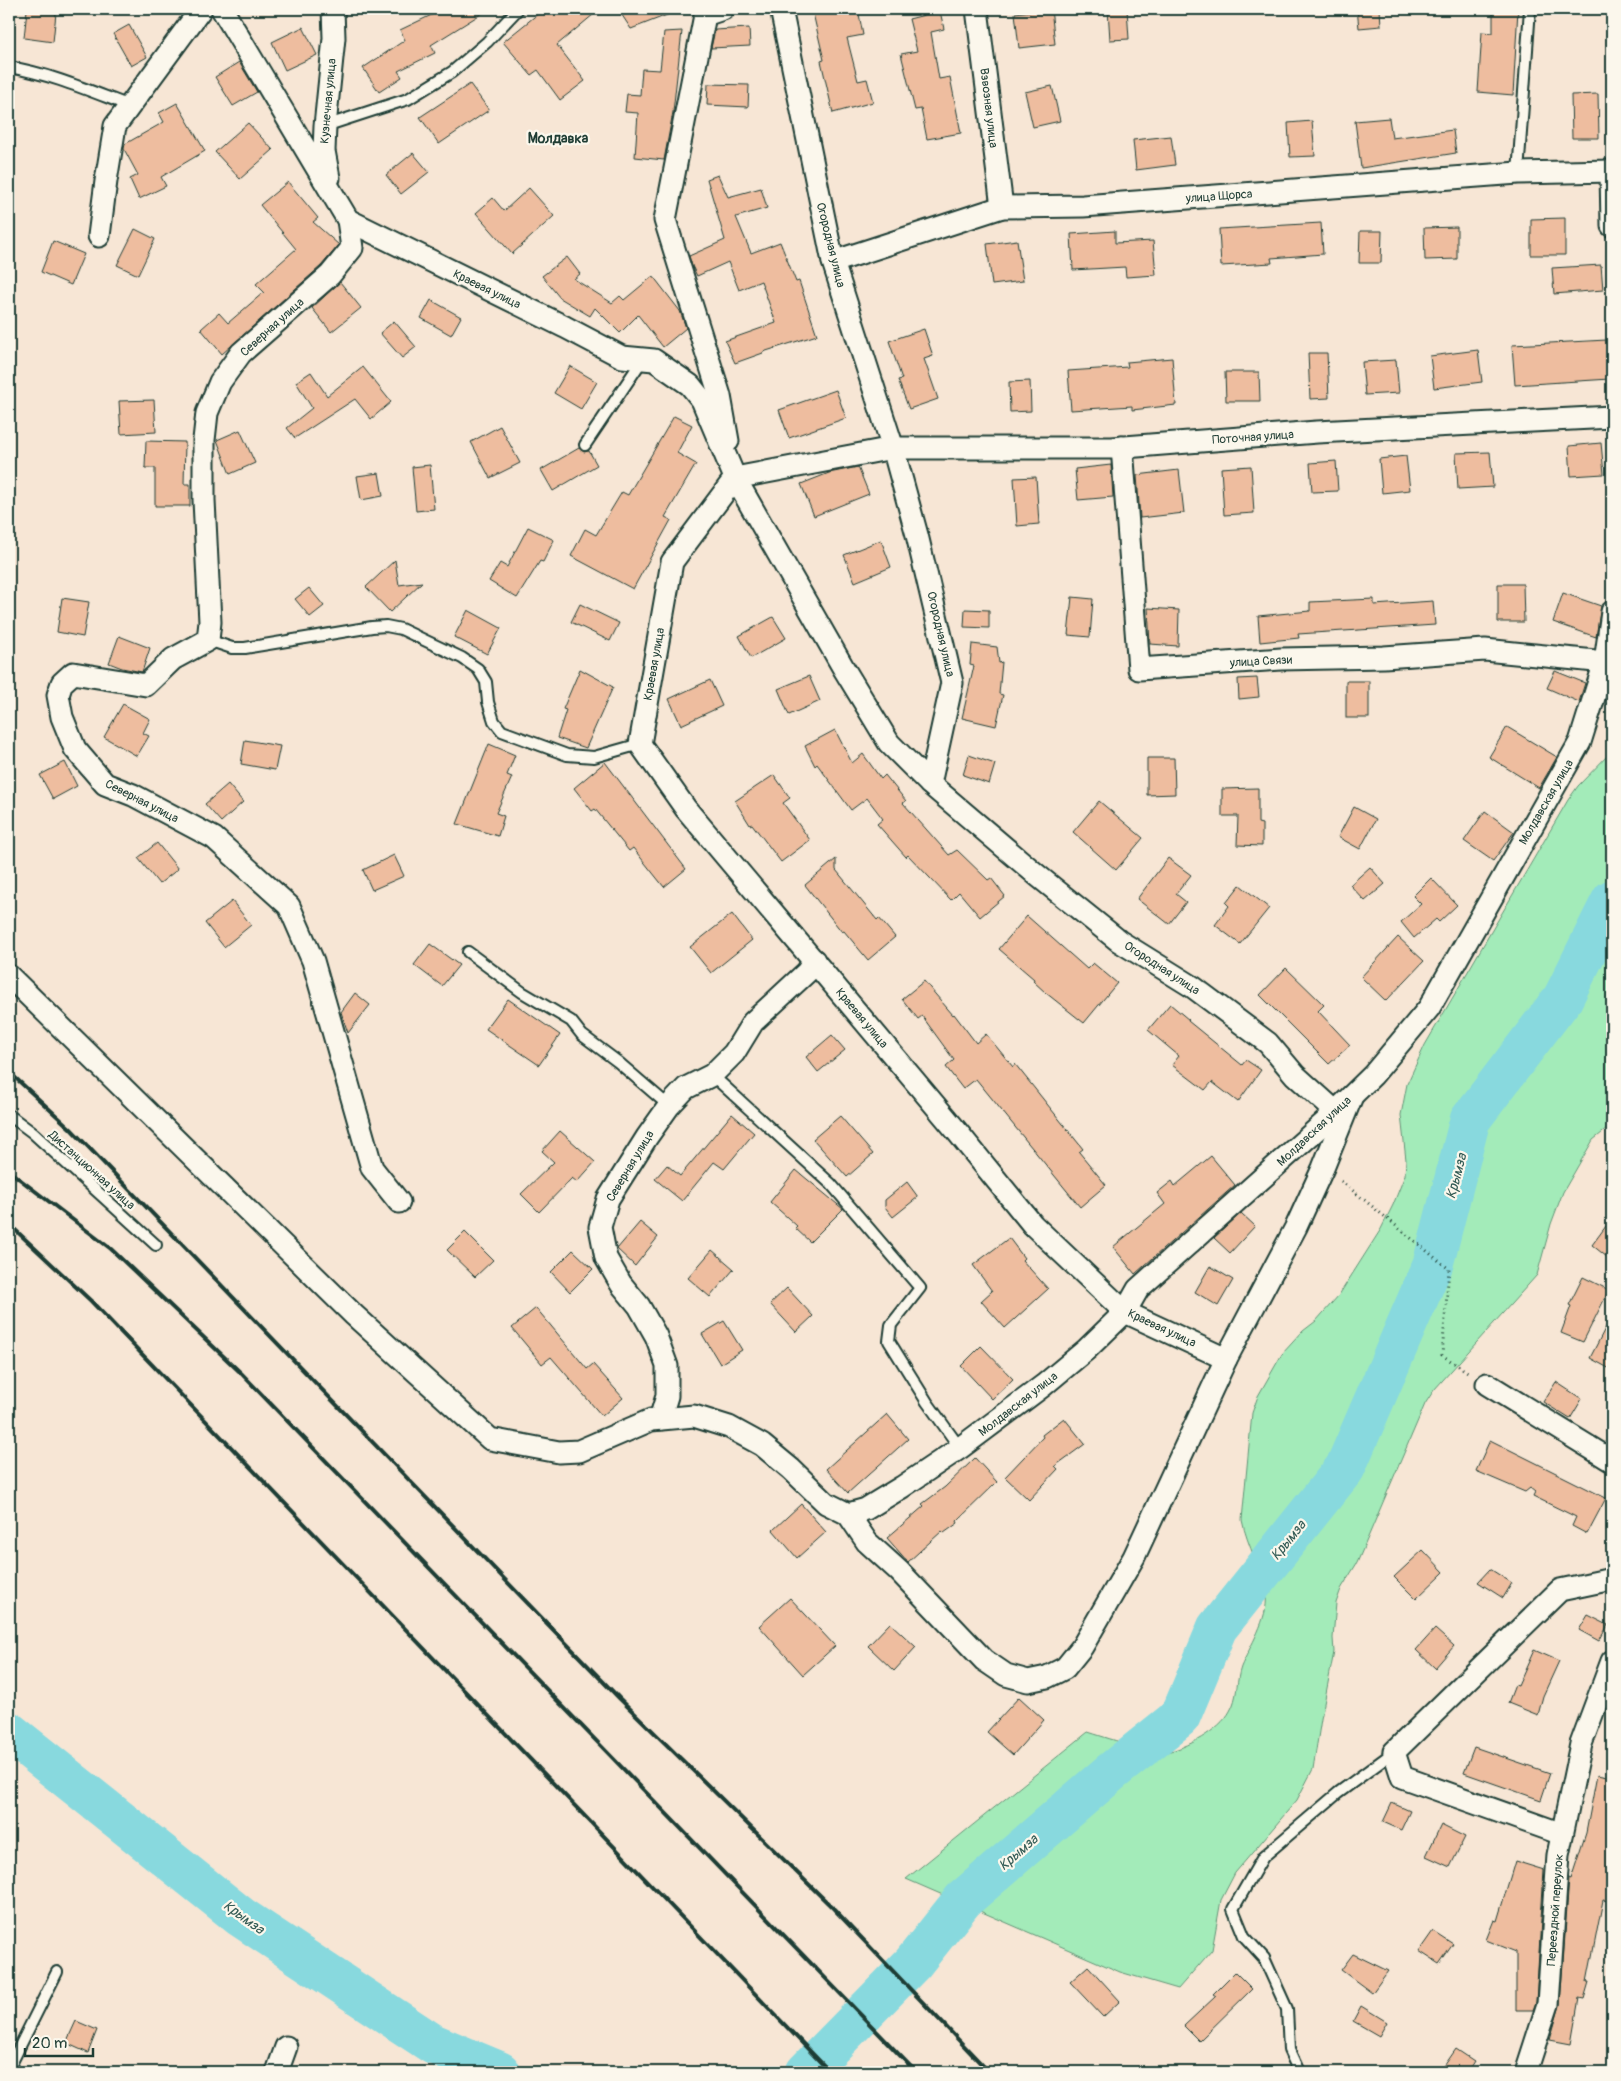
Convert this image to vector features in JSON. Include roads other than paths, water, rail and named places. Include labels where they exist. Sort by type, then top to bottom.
[{"type":"street","points":[[99,236],[116,126],[201,9]]},
{"type":"street","points":[[222,9],[348,220]]},
{"type":"street","name":"Кузнечная улица","points":[[332,192],[324,151],[334,38],[333,9]]},
{"type":"street","points":[[723,9],[705,14],[665,220],[720,396],[735,478],[888,743],[930,784]]},
{"type":"street","name":"Огородная улица","points":[[781,9],[833,262],[893,448],[917,535],[952,682],[930,784],[1120,941],[1193,988],[1268,1043],[1295,1075],[1336,1112]]},
{"type":"street","name":"Взвозная улица","points":[[982,10],[1002,206]]},
{"type":"street","points":[[1612,171],[1612,226]]},
{"type":"street","name":"улица Щорса","points":[[833,262],[1002,206],[1083,206],[1518,173],[1612,171]]},
{"type":"street","name":"Краевая улица","points":[[348,220],[622,357],[654,360],[690,384],[702,400],[735,478],[672,562],[640,744],[686,809],[814,960],[1033,1225],[1125,1312],[1226,1359]]},
{"type":"street","name":"Северная улица","points":[[348,220],[352,248],[330,275],[241,353],[220,382],[207,413],[204,450],[204,500],[210,622],[208,640],[172,659],[146,685],[73,673],[62,683],[58,695],[62,717],[75,749],[105,784],[133,795],[214,838],[289,906],[313,961],[372,1168],[399,1202]]},
{"type":"street","name":"Поточная улица","points":[[735,478],[893,448],[1122,447],[1317,432],[1612,417]]},
{"type":"street","name":"улица Связи","points":[[1122,447],[1139,669],[1281,659],[1384,657],[1485,650],[1605,662]]},
{"type":"street","name":"Молдавская улица","points":[[848,1514],[866,1509],[960,1448],[1044,1385],[1087,1349],[1125,1312],[1138,1290],[1336,1112],[1373,1075],[1429,1008],[1580,742],[1605,662],[1612,612]]},
{"type":"street","name":"Северная улица","points":[[660,1419],[667,1396],[667,1366],[656,1336],[639,1306],[621,1284],[606,1258],[600,1227],[608,1199],[669,1106],[686,1088],[712,1075],[734,1053],[753,1022],[807,972],[814,960]]},
{"type":"street","points":[[9,976],[354,1315],[490,1439],[559,1452],[579,1451],[651,1420],[694,1416],[729,1427],[762,1445],[791,1469],[826,1503],[848,1514],[867,1542],[899,1571],[984,1660],[1006,1676],[1028,1681],[1047,1677],[1065,1668],[1082,1647],[1134,1557],[1226,1359],[1296,1227],[1323,1168],[1352,1096]]},
{"type":"street","points":[[1487,1384],[1612,1461]]},
{"type":"street","points":[[1562,1834],[1402,1777],[1394,1752],[1560,1590],[1612,1579]]},
{"type":"street","name":"Переездной переулок","points":[[1526,2072],[1548,2004],[1558,1855],[1562,1834],[1581,1744],[1612,1661]]},
{"type":"street","points":[[277,2072],[286,2047]]},
{"type":"lane","points":[[325,126],[408,99],[452,72],[487,42],[518,9]]},
{"type":"lane","points":[[1518,173],[1530,9]]},
{"type":"lane","points":[[9,67],[28,70],[78,86],[130,106]]},
{"type":"lane","points":[[585,445],[644,359]]},
{"type":"lane","points":[[208,640],[232,648],[245,648],[372,626],[401,629],[462,658],[478,669],[486,682],[488,702],[494,720],[502,731],[567,755],[594,757],[640,744]]},
{"type":"lane","points":[[468,952],[522,992],[571,1021],[582,1035],[618,1062],[669,1106]]},
{"type":"lane","points":[[712,1075],[832,1184],[920,1288],[891,1325],[889,1341],[926,1402],[960,1448]]},
{"type":"lane","name":"Дистанционная улица","points":[[9,1115],[33,1133],[156,1245]]},
{"type":"lane","points":[[1298,2072],[1289,2050],[1287,2009],[1264,1958],[1244,1936],[1233,1909],[1263,1857],[1338,1793],[1394,1752]]},
{"type":"lane","points":[[9,2068],[57,1972]]},
{"type":"waterway","name":"Крымза","points":[[806,2072],[913,1963],[963,1900],[1110,1773],[1180,1717],[1217,1628],[1345,1468],[1433,1264],[1470,1120],[1563,998],[1612,900]]},
{"type":"waterway","name":"Крымза","points":[[9,1732],[241,1917],[433,2044],[500,2072]]},
{"type":"railway","points":[[9,1072],[71,1129],[619,1698],[833,1908],[989,2072]]},
{"type":"railway","points":[[9,1171],[111,1249],[241,1373],[916,2072]]},
{"type":"railway","points":[[9,1224],[91,1301],[830,2072]]},
{"type":"district","name":"Молдавка","points":[[558,138]]}]
